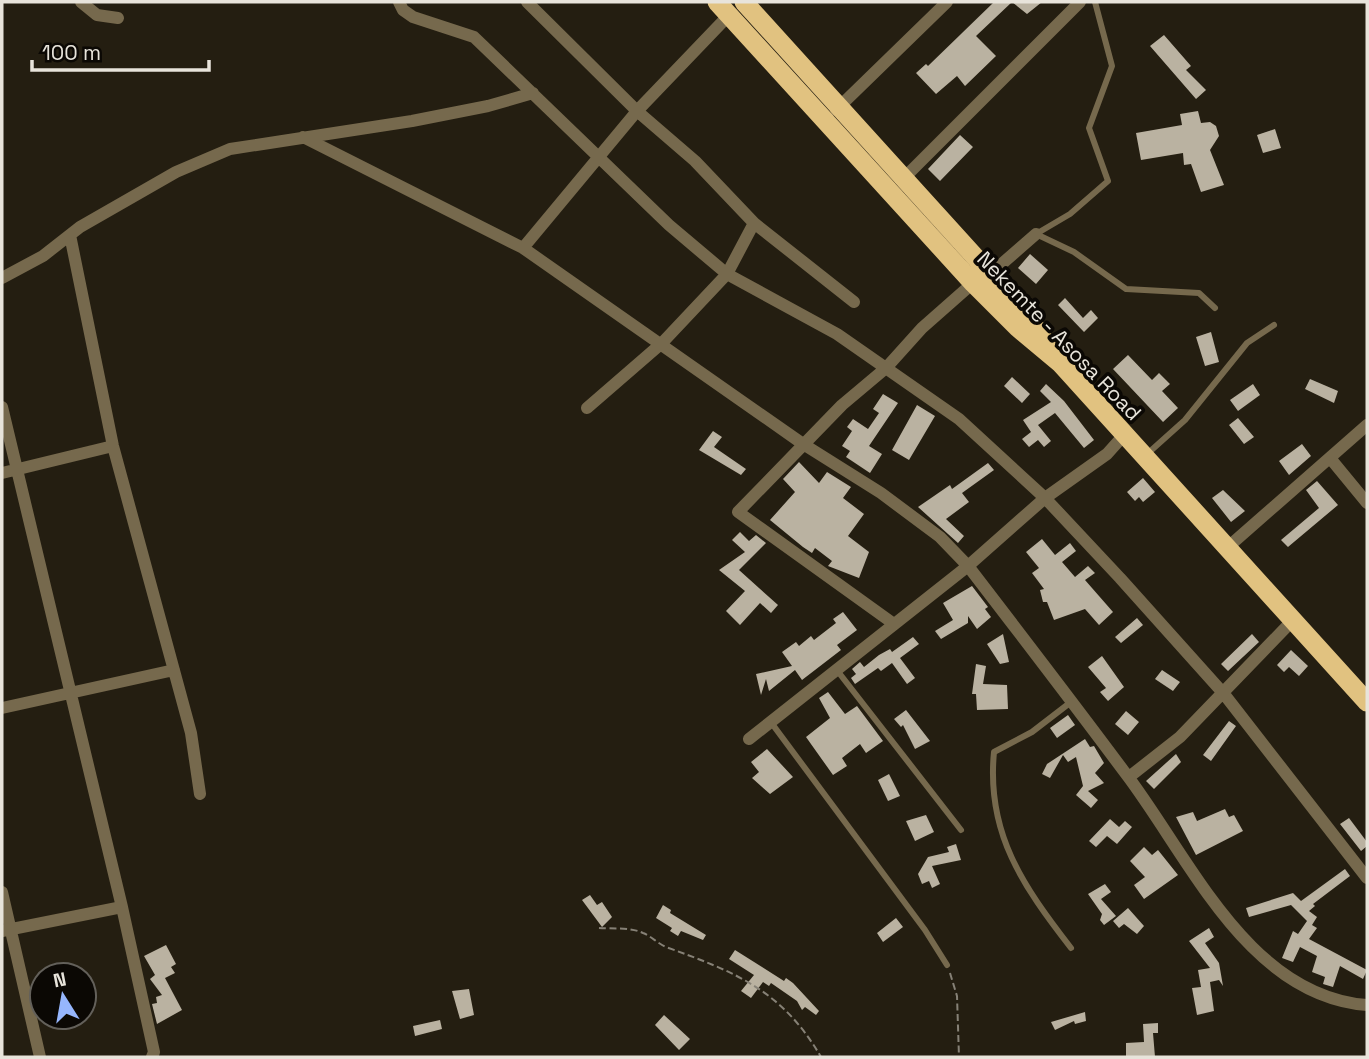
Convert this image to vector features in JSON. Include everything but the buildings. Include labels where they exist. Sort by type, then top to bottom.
[{"type":"highway","points":[[744,2],[832,114],[904,178],[981,279]]},
{"type":"highway","name":"Nekemte - Asosa Road","points":[[723,9],[832,114],[981,279],[1025,312],[1061,364],[1367,702]]},
{"type":"street","points":[[81,2],[97,15],[118,18]]},
{"type":"street","points":[[399,2],[402,10],[413,17],[469,33],[668,225],[727,274],[837,334],[958,419],[1045,498],[1224,694],[1367,878]]},
{"type":"street","points":[[527,2],[637,111],[695,161],[754,223],[854,302]]},
{"type":"street","points":[[832,114],[947,2]]},
{"type":"street","points":[[904,178],[1080,2]]},
{"type":"street","points":[[523,248],[723,9]]},
{"type":"street","points":[[2,278],[43,256],[70,235],[176,172],[230,149],[450,113],[533,93]]},
{"type":"street","points":[[303,137],[523,248],[803,444],[881,492],[940,537],[968,566],[1129,777],[1212,901],[1267,962],[1298,984],[1340,1003],[1367,1006]]},
{"type":"street","points":[[587,408],[662,343],[727,274],[754,223]]},
{"type":"street","points":[[894,624],[738,512],[842,405],[887,368],[922,328],[1036,234]]},
{"type":"street","points":[[70,235],[114,446],[191,733],[200,794]]},
{"type":"street","points":[[2,407],[122,907],[154,1052],[152,1057]]},
{"type":"street","points":[[1228,547],[1367,425]]},
{"type":"street","points":[[749,739],[968,566],[1045,498],[1107,454],[1124,435]]},
{"type":"street","points":[[2,473],[114,446]]},
{"type":"street","points":[[1330,458],[1367,503]]},
{"type":"street","points":[[1129,777],[1163,752],[1224,694],[1293,620]]},
{"type":"street","points":[[2,708],[174,670]]},
{"type":"street","points":[[2,892],[6,930],[40,1057]]},
{"type":"street","points":[[6,930],[122,907]]},
{"type":"lane","points":[[1036,234],[1070,214],[1108,181],[1089,128],[1112,66],[1095,2]]},
{"type":"lane","points":[[1036,234],[1074,252],[1126,289],[1199,293],[1215,308]]},
{"type":"lane","points":[[1144,456],[1185,420],[1247,343],[1274,325]]},
{"type":"lane","points":[[836,669],[961,830]]},
{"type":"lane","points":[[1071,702],[1032,732],[993,752],[991,775],[994,812],[1011,856],[1046,916],[1071,948]]},
{"type":"lane","points":[[770,721],[925,930],[947,965]]},
{"type":"path","points":[[599,928],[641,931],[662,945],[719,965],[752,982],[790,1014],[821,1057]]},
{"type":"path","points":[[947,965],[957,996],[959,1057]]}]
